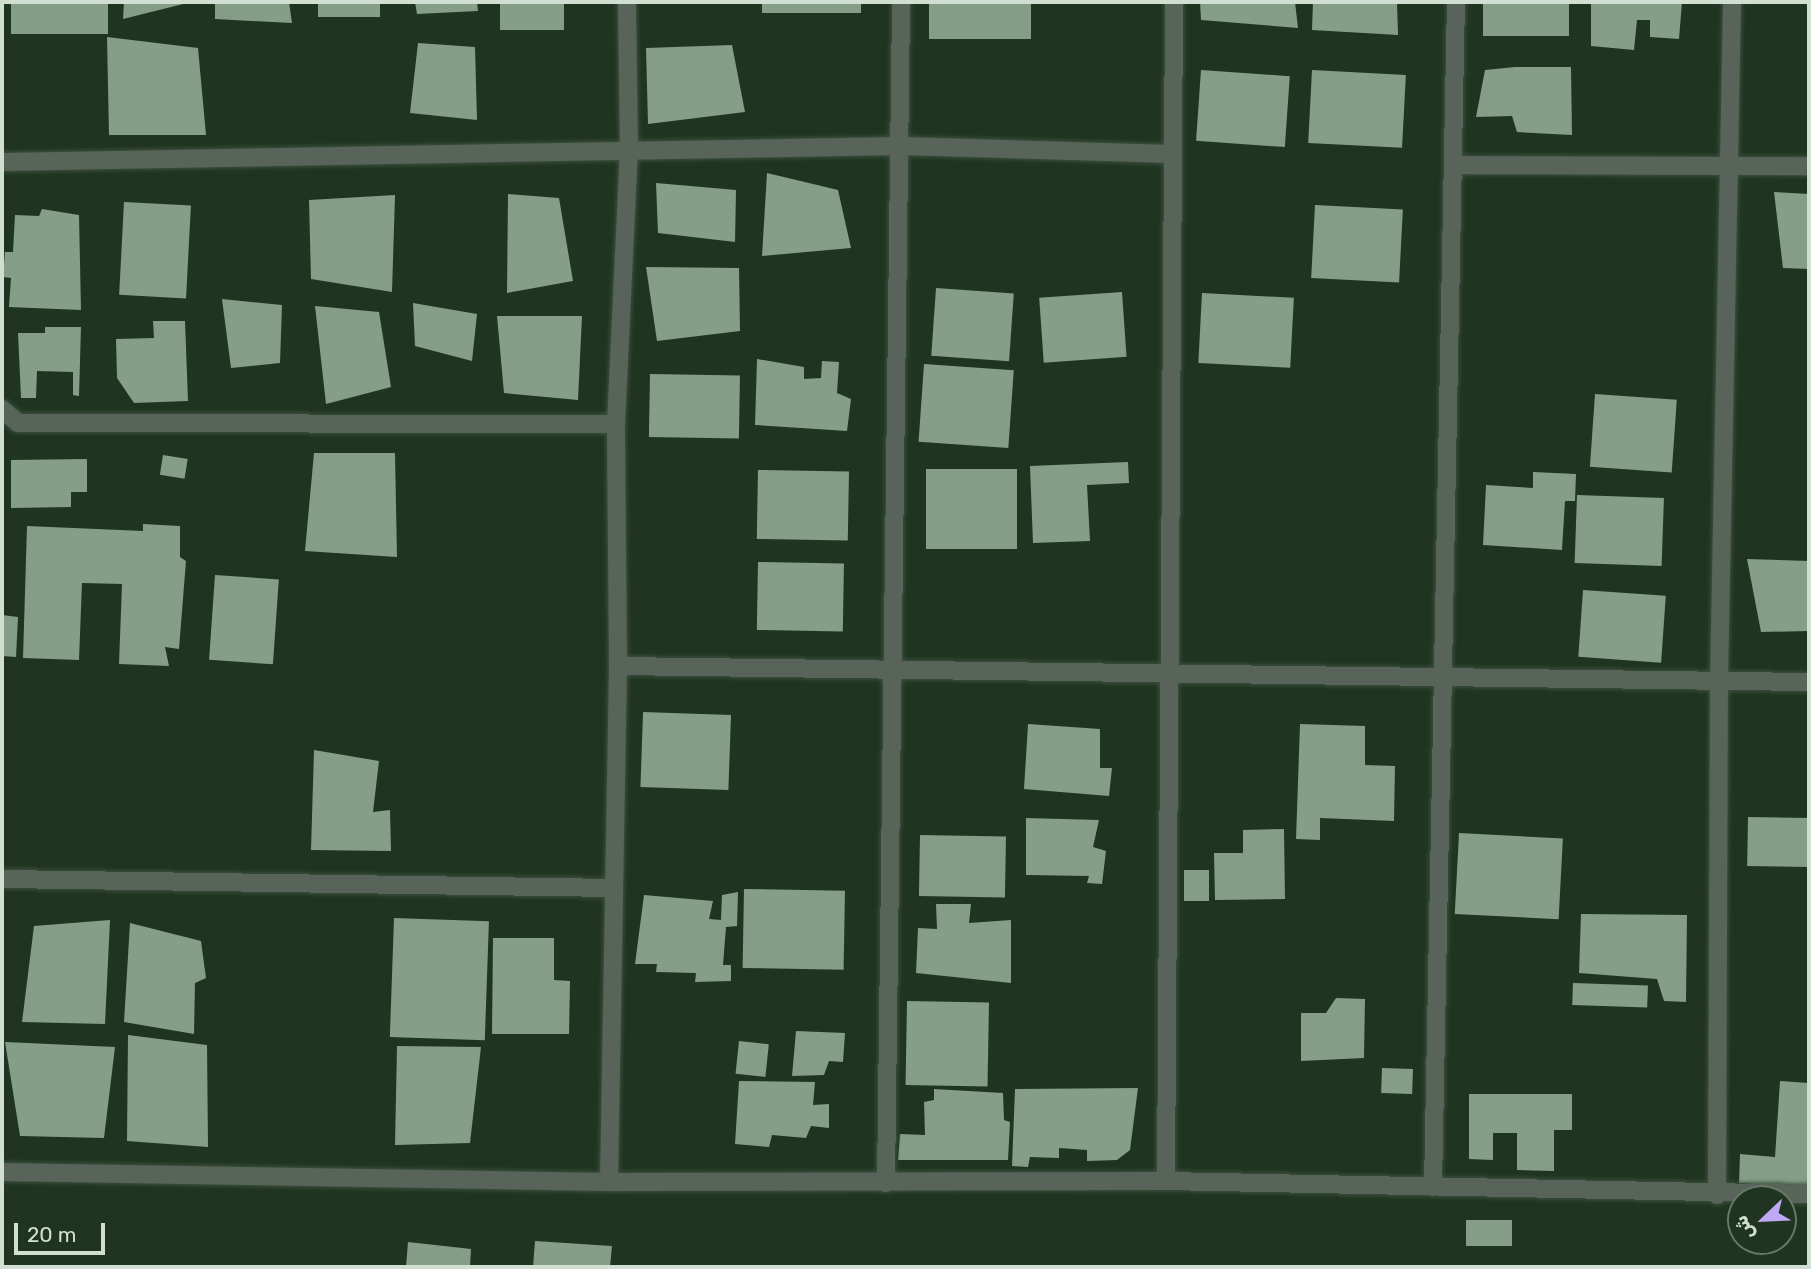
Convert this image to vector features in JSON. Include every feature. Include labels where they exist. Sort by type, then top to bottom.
[{"type":"street","points":[[610,1182],[618,666],[616,424],[629,150],[627,2]]},
{"type":"street","points":[[886,1183],[895,670],[901,2]]},
{"type":"street","points":[[1166,1181],[1166,674],[1174,2]]},
{"type":"street","points":[[1433,1187],[1456,2]]},
{"type":"street","points":[[1717,1195],[1719,681],[1732,2]]},
{"type":"street","points":[[2,162],[901,146],[1172,154]]},
{"type":"street","points":[[1453,165],[1729,169],[1809,166]]},
{"type":"street","points":[[2,409],[18,424],[616,424]]},
{"type":"street","points":[[618,666],[1809,682]]},
{"type":"street","points":[[2,879],[614,888]]},
{"type":"street","points":[[2,1172],[610,1182],[1166,1181],[1717,1195],[1809,1194]]},
{"type":"building","points":[[11,2],[108,2],[108,34],[11,34]]},
{"type":"building","points":[[124,2],[191,2],[123,19]]},
{"type":"building","points":[[215,2],[289,2],[292,23],[215,19]]},
{"type":"building","points":[[318,2],[380,2],[380,17],[318,17]]},
{"type":"building","points":[[415,2],[477,2],[478,11],[417,14]]},
{"type":"building","points":[[500,2],[564,2],[564,30],[500,30]]},
{"type":"building","points":[[762,2],[861,2],[861,13],[762,13]]},
{"type":"building","points":[[929,2],[1031,2],[1031,39],[929,39]]},
{"type":"building","points":[[1200,2],[1295,2],[1298,28],[1201,20]]},
{"type":"building","points":[[1313,2],[1397,2],[1398,35],[1312,30]]},
{"type":"building","points":[[1483,2],[1569,2],[1569,36],[1483,36]]},
{"type":"building","points":[[1591,2],[1682,2],[1679,39],[1650,37],[1650,20],[1637,20],[1634,50],[1591,46]]},
{"type":"building","points":[[107,37],[198,48],[206,135],[109,135]]},
{"type":"building","points":[[418,43],[475,47],[477,120],[410,113]]},
{"type":"building","points":[[732,45],[745,112],[648,124],[646,48]]},
{"type":"building","points":[[1571,67],[1572,135],[1517,132],[1512,116],[1476,117],[1485,70]]},
{"type":"building","points":[[1201,70],[1290,76],[1285,147],[1196,141]]},
{"type":"building","points":[[1312,70],[1406,75],[1402,148],[1308,143]]},
{"type":"building","points":[[767,173],[838,190],[851,248],[762,256]]},
{"type":"building","points":[[656,183],[736,190],[735,242],[658,233]]},
{"type":"building","points":[[1774,192],[1809,194],[1809,269],[1783,268]]},
{"type":"building","points":[[508,194],[559,198],[573,281],[507,293]]},
{"type":"building","points":[[395,195],[392,292],[311,279],[309,200]]},
{"type":"building","points":[[124,202],[191,206],[186,298],[119,295]]},
{"type":"building","points":[[1315,205],[1403,210],[1399,283],[1311,278]]},
{"type":"building","points":[[42,209],[79,215],[81,310],[9,307],[11,278],[3,277],[5,252],[13,252],[15,215],[39,216]]},
{"type":"building","points":[[646,267],[739,268],[740,331],[657,341]]},
{"type":"building","points":[[936,288],[1014,293],[1009,361],[931,356]]},
{"type":"building","points":[[1122,292],[1127,357],[1044,363],[1039,298]]},
{"type":"building","points":[[1202,293],[1294,298],[1290,368],[1198,363]]},
{"type":"building","points":[[222,299],[282,305],[280,363],[231,368]]},
{"type":"building","points":[[413,303],[477,314],[472,361],[415,346]]},
{"type":"building","points":[[315,306],[379,312],[391,387],[326,404]]},
{"type":"building","points":[[497,316],[582,316],[578,400],[504,393]]},
{"type":"building","points":[[153,321],[185,321],[188,401],[134,403],[117,378],[116,339],[154,338]]},
{"type":"building","points":[[45,327],[81,327],[79,396],[73,395],[73,372],[37,371],[36,398],[21,398],[18,333],[45,333]]},
{"type":"building","points":[[757,359],[804,367],[804,379],[821,378],[822,361],[839,362],[837,393],[851,399],[847,431],[755,425]]},
{"type":"building","points":[[924,364],[1014,370],[1008,448],[919,442]]},
{"type":"building","points":[[650,374],[740,376],[739,439],[649,437]]},
{"type":"building","points":[[1595,394],[1677,400],[1672,473],[1590,467]]},
{"type":"building","points":[[314,453],[395,453],[397,557],[305,551]]},
{"type":"building","points":[[163,455],[188,459],[185,479],[160,475]]},
{"type":"building","points":[[87,459],[87,492],[71,492],[71,507],[11,508],[11,460]]},
{"type":"building","points":[[1128,462],[1129,483],[1087,485],[1090,541],[1033,543],[1030,466]]},
{"type":"building","points":[[926,469],[1017,469],[1017,549],[926,549]]},
{"type":"building","points":[[758,470],[849,472],[848,541],[757,539]]},
{"type":"building","points":[[1533,472],[1576,474],[1575,501],[1565,501],[1562,550],[1483,545],[1486,485],[1533,488]]},
{"type":"building","points":[[1577,495],[1664,498],[1662,566],[1575,563]]},
{"type":"building","points":[[143,524],[180,526],[180,557],[186,561],[179,649],[165,647],[169,666],[119,664],[122,584],[82,583],[79,660],[23,658],[27,526],[143,531]]},
{"type":"building","points":[[1747,559],[1809,561],[1809,631],[1761,632]]},
{"type":"building","points":[[758,562],[844,564],[843,631],[757,630]]},
{"type":"building","points":[[215,575],[279,579],[273,664],[209,660]]},
{"type":"building","points":[[1583,590],[1666,596],[1661,663],[1578,657]]},
{"type":"building","points":[[2,615],[18,617],[16,657],[2,656]]},
{"type":"building","points":[[643,712],[731,715],[728,790],[640,787]]},
{"type":"building","points":[[1028,724],[1100,729],[1100,768],[1112,768],[1109,796],[1024,789]]},
{"type":"building","points":[[1300,724],[1365,726],[1365,765],[1395,766],[1394,821],[1320,818],[1320,840],[1296,839]]},
{"type":"building","points":[[314,750],[379,761],[373,812],[390,810],[391,851],[311,850]]},
{"type":"building","points":[[1748,817],[1809,818],[1808,867],[1747,866]]},
{"type":"building","points":[[1026,818],[1099,820],[1093,847],[1106,851],[1102,884],[1087,883],[1089,876],[1026,875]]},
{"type":"building","points":[[1284,829],[1285,899],[1215,900],[1214,853],[1243,853],[1243,830]]},
{"type":"building","points":[[1459,833],[1563,838],[1559,919],[1455,914]]},
{"type":"building","points":[[920,835],[1006,837],[1005,897],[919,896]]},
{"type":"building","points":[[1184,870],[1209,870],[1209,901],[1184,901]]},
{"type":"building","points":[[744,889],[845,891],[844,970],[743,968]]},
{"type":"building","points":[[738,892],[737,926],[726,927],[723,965],[731,965],[731,981],[695,982],[696,973],[656,972],[657,964],[635,964],[644,895],[713,901],[709,919],[721,920],[722,895]]},
{"type":"building","points":[[936,904],[971,904],[969,923],[1011,920],[1011,983],[916,973],[918,928],[937,929]]},
{"type":"building","points":[[1581,914],[1687,915],[1686,1002],[1664,1001],[1657,979],[1579,973]]},
{"type":"building","points":[[394,918],[489,921],[485,1040],[390,1037]]},
{"type":"building","points":[[110,920],[105,1024],[22,1022],[34,926]]},
{"type":"building","points":[[130,923],[201,941],[206,978],[195,983],[194,1034],[124,1022]]},
{"type":"building","points":[[493,938],[554,938],[554,980],[570,981],[569,1034],[492,1034]]},
{"type":"building","points":[[1573,983],[1648,986],[1647,1008],[1572,1005]]},
{"type":"building","points":[[1336,998],[1365,999],[1364,1058],[1301,1061],[1301,1013],[1326,1013]]},
{"type":"building","points":[[907,1001],[989,1002],[988,1086],[906,1085]]},
{"type":"building","points":[[796,1031],[845,1033],[843,1062],[829,1061],[824,1075],[792,1076]]},
{"type":"building","points":[[128,1035],[207,1045],[208,1147],[127,1141]]},
{"type":"building","points":[[739,1041],[769,1044],[765,1077],[736,1074]]},
{"type":"building","points":[[5,1042],[115,1047],[104,1138],[20,1136]]},
{"type":"building","points":[[397,1046],[481,1047],[470,1143],[395,1145]]},
{"type":"building","points":[[1382,1068],[1413,1069],[1412,1094],[1381,1093]]},
{"type":"building","points":[[739,1081],[815,1082],[813,1105],[829,1104],[829,1128],[811,1126],[806,1138],[772,1135],[769,1147],[735,1144]]},
{"type":"building","points":[[1780,1081],[1809,1083],[1809,1188],[1797,1185],[1739,1183],[1740,1154],[1775,1157]]},
{"type":"building","points":[[1138,1088],[1130,1150],[1117,1160],[1087,1161],[1087,1150],[1059,1148],[1059,1158],[1030,1157],[1028,1167],[1012,1166],[1015,1089]]},
{"type":"building","points":[[934,1089],[1003,1093],[1004,1120],[1010,1122],[1008,1160],[898,1160],[900,1134],[925,1135],[924,1102],[934,1100]]},
{"type":"building","points":[[1469,1094],[1572,1094],[1572,1130],[1554,1130],[1554,1171],[1517,1170],[1517,1133],[1493,1133],[1493,1160],[1469,1159]]},
{"type":"building","points":[[1466,1220],[1512,1220],[1512,1246],[1466,1246]]},
{"type":"building","points":[[535,1241],[612,1246],[610,1267],[533,1267]]},
{"type":"building","points":[[408,1242],[471,1249],[470,1267],[406,1267]]}]
